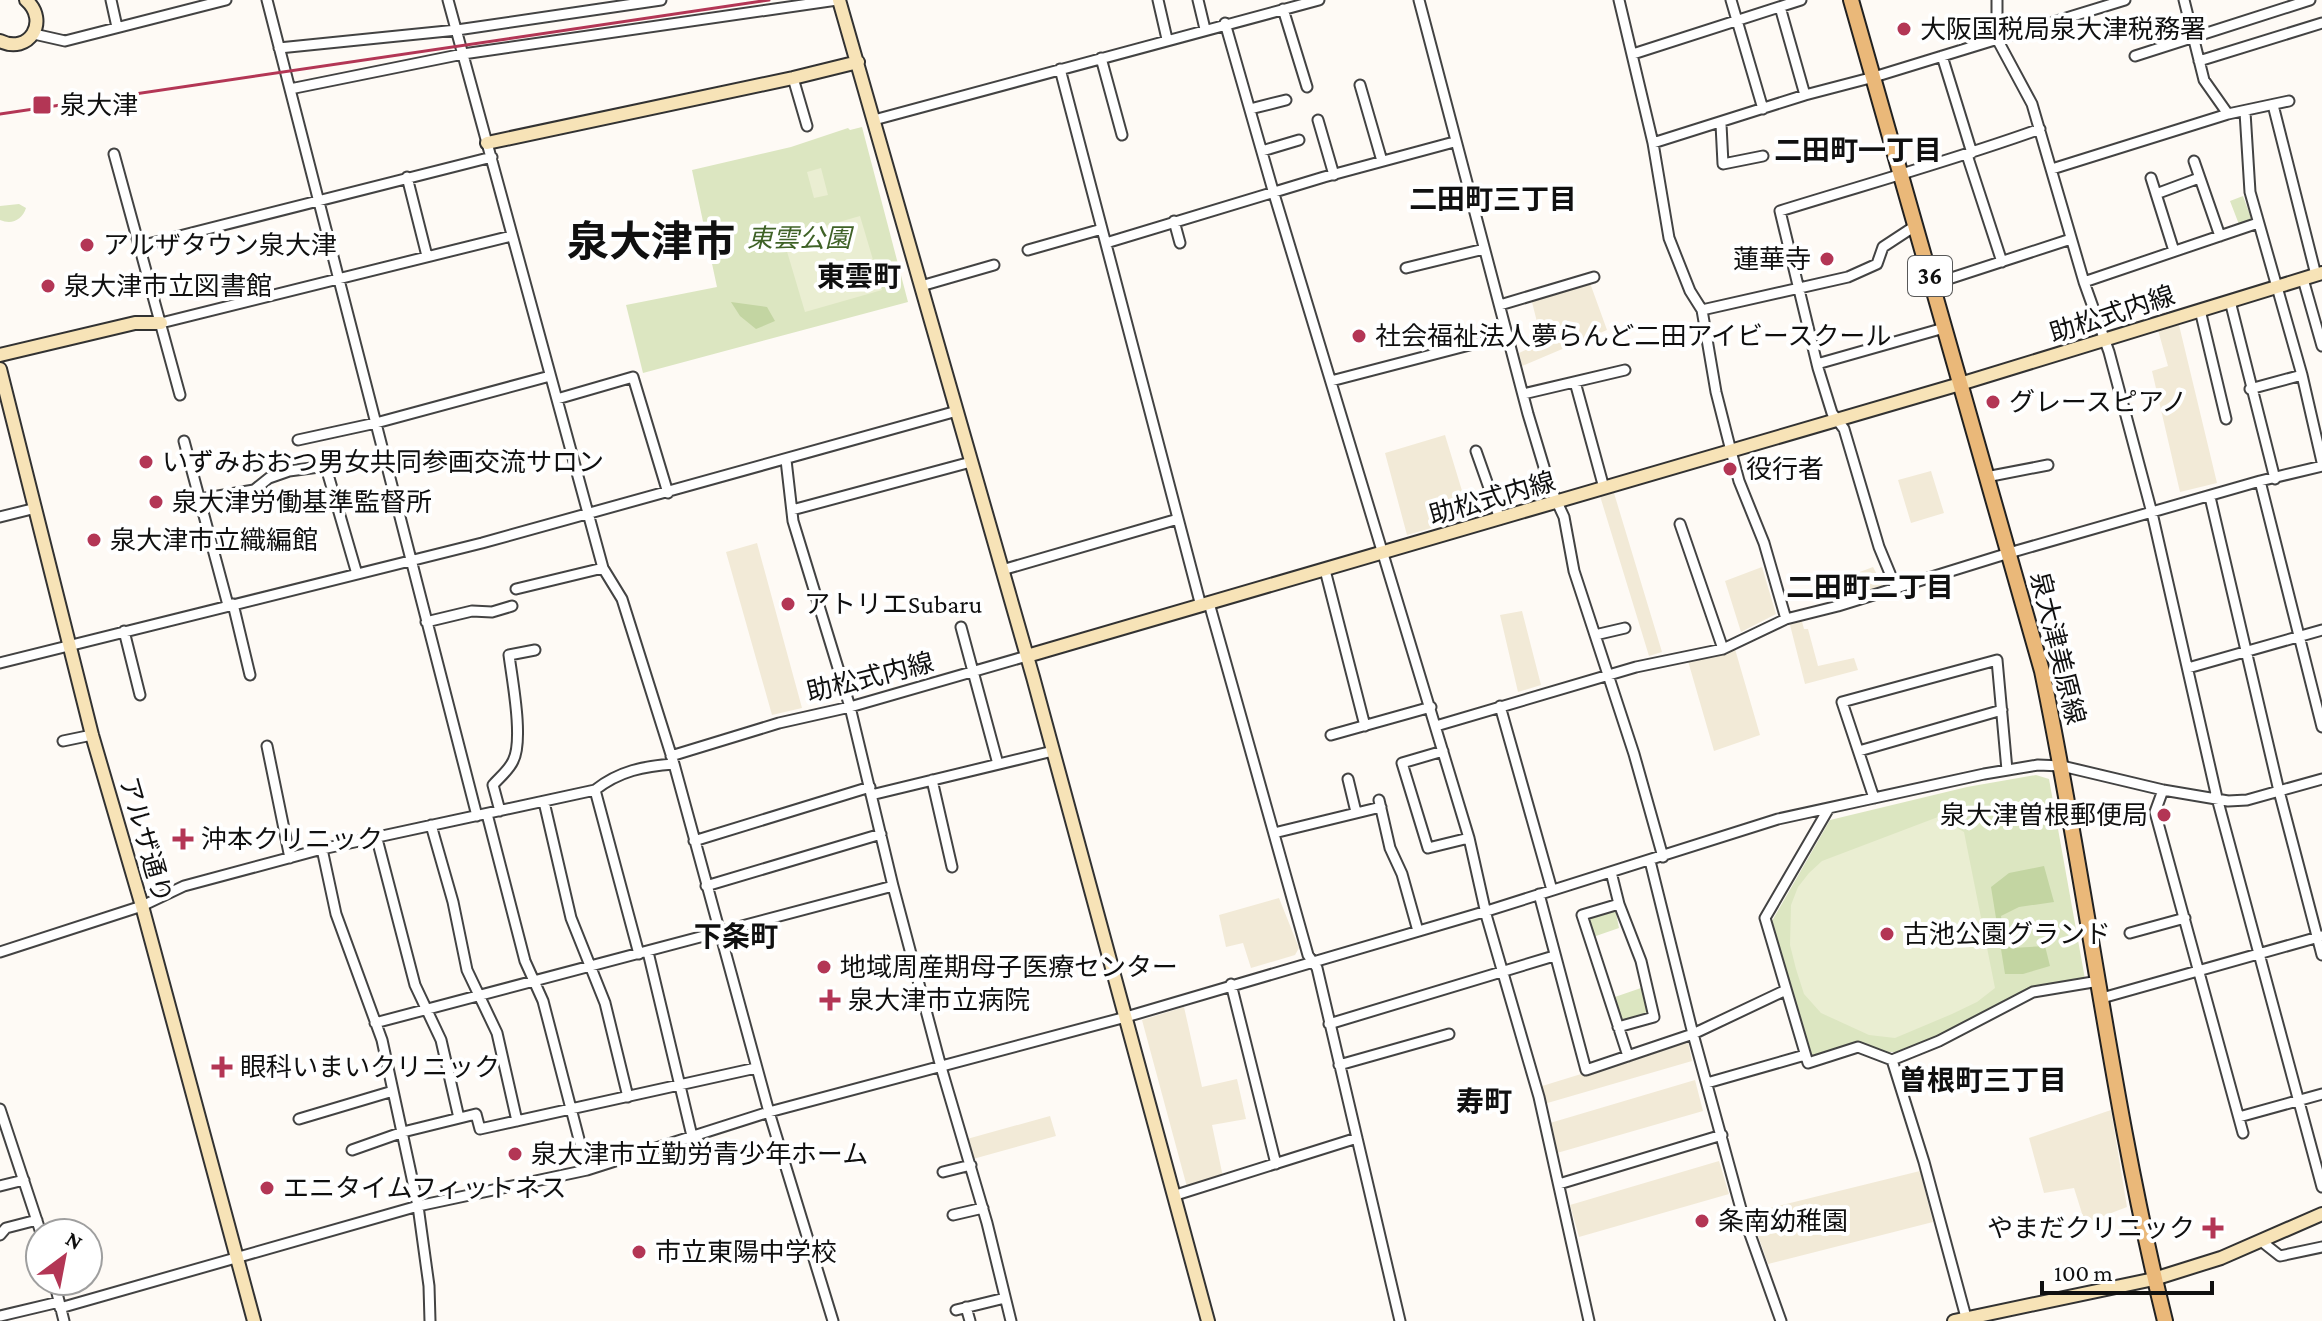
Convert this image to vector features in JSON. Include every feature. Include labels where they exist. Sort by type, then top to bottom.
[{"type":"main road","name":"泉大津美原線","points":[[1851,0],[2042,671],[2062,766],[2135,1187],[2165,1321]]},
{"type":"street","points":[[0,41],[22,44],[34,34],[36,12],[26,0]]},
{"type":"street","points":[[111,0],[117,27]]},
{"type":"street","points":[[34,34],[65,41],[226,0]]},
{"type":"street","points":[[267,0],[426,622],[525,961],[535,981],[587,1170]]},
{"type":"street","points":[[448,0],[603,568],[622,599],[673,760],[756,1068],[833,1321]]},
{"type":"street","points":[[279,48],[457,30],[661,0]]},
{"type":"street","points":[[290,89],[463,54],[838,0],[1027,656],[1208,1321]]},
{"type":"street","points":[[1158,0],[1167,39]]},
{"type":"street","points":[[1198,0],[1205,29]]},
{"type":"street","points":[[874,120],[1319,0]]},
{"type":"street","points":[[1419,0],[1454,142],[1523,394],[1550,487],[1564,517],[1574,571],[1663,857]]},
{"type":"street","points":[[1619,0],[1653,143],[1669,238],[1690,291],[1702,310],[1716,392],[1739,481],[1764,543],[1786,619]]},
{"type":"street","points":[[1731,0],[1763,109]]},
{"type":"street","points":[[1633,54],[1801,0]]},
{"type":"street","points":[[1997,0],[1997,39],[2032,104],[2152,513],[2217,798],[2322,1187]]},
{"type":"street","points":[[1653,143],[2125,0]]},
{"type":"street","points":[[2184,0],[2204,80],[2228,114]]},
{"type":"street","points":[[2135,56],[2310,0]]},
{"type":"street","points":[[1780,7],[1805,95]]},
{"type":"street","points":[[1283,9],[1307,87]]},
{"type":"street","points":[[1225,23],[1469,838],[1539,1097],[1589,1321]]},
{"type":"street","points":[[2199,61],[2322,23]]},
{"type":"street","points":[[1942,56],[2002,262]]},
{"type":"street","points":[[1101,58],[1122,135]]},
{"type":"street","points":[[487,143],[858,62]]},
{"type":"street","points":[[1060,69],[1178,519],[1308,955],[1317,968],[1400,1321]]},
{"type":"street","points":[[793,78],[807,126]]},
{"type":"street","points":[[1360,85],[1382,161]]},
{"type":"street","points":[[1250,109],[1286,100]]},
{"type":"street","points":[[2052,169],[2228,114],[2289,101]]},
{"type":"street","points":[[2273,105],[2314,276],[2322,346]]},
{"type":"street","points":[[1436,726],[1608,674],[1723,649],[1786,619],[2322,464],[2302,375],[2250,192],[2245,112]]},
{"type":"street","points":[[1318,120],[1334,175]]},
{"type":"street","points":[[1721,124],[1723,164],[1763,156]]},
{"type":"street","points":[[1896,588],[1879,547],[1844,429],[1836,420],[1817,364],[1780,211],[1970,154],[2040,129]]},
{"type":"street","points":[[1262,151],[1299,140]]},
{"type":"street","points":[[1106,243],[1454,142]]},
{"type":"street","points":[[114,154],[180,395]]},
{"type":"street","points":[[140,246],[492,157]]},
{"type":"street","points":[[2194,161],[2220,236]]},
{"type":"street","points":[[407,177],[427,256]]},
{"type":"street","points":[[2151,178],[2174,251]]},
{"type":"street","points":[[2156,194],[2199,178]]},
{"type":"street","points":[[1174,221],[1180,243]]},
{"type":"street","points":[[2084,282],[2258,223]]},
{"type":"street","points":[[1702,310],[1848,277],[1877,264],[1883,247],[1915,226]]},
{"type":"street","points":[[1028,250],[1102,229]]},
{"type":"street","points":[[0,355],[135,323],[161,323],[511,236]]},
{"type":"street","points":[[1933,284],[2071,239]]},
{"type":"street","points":[[1406,268],[1484,249]]},
{"type":"street","points":[[921,286],[994,265]]},
{"type":"street","name":"助松式内線","points":[[0,952],[142,906],[184,886],[322,849],[595,790],[613,776],[673,760],[779,723],[974,673],[1960,384],[2314,276]]},
{"type":"street","points":[[1500,305],[1594,277]]},
{"type":"street","points":[[2230,301],[2275,479]]},
{"type":"street","points":[[2200,310],[2226,419]]},
{"type":"street","points":[[1817,364],[1944,328]]},
{"type":"street","points":[[1331,381],[1508,335]]},
{"type":"street","name":"アルザ通り","points":[[0,369],[92,735],[142,906],[254,1321]]},
{"type":"street","points":[[1523,394],[1625,370]]},
{"type":"street","points":[[2250,389],[2302,375]]},
{"type":"street","points":[[298,440],[376,423],[550,376]]},
{"type":"street","points":[[557,399],[633,377],[668,493]]},
{"type":"street","points":[[1575,382],[1604,488]]},
{"type":"street","points":[[0,663],[589,515],[957,411]]},
{"type":"street","points":[[184,441],[250,675]]},
{"type":"street","points":[[1476,451],[1500,519]]},
{"type":"street","points":[[786,460],[792,510],[850,707],[893,886],[941,1067],[983,1208],[1011,1321]]},
{"type":"street","points":[[792,510],[971,462]]},
{"type":"street","points":[[1986,477],[2048,465]]},
{"type":"street","points":[[200,499],[254,490],[269,478],[289,471],[319,467],[327,471],[357,574]]},
{"type":"street","points":[[2260,481],[2322,727]]},
{"type":"street","points":[[2210,497],[2279,791],[2320,937],[2322,955]]},
{"type":"street","points":[[0,517],[36,508]]},
{"type":"street","points":[[1002,570],[1178,519]]},
{"type":"street","points":[[1680,524],[1723,649]]},
{"type":"street","points":[[516,589],[603,568]]},
{"type":"street","points":[[1325,570],[1365,726]]},
{"type":"street","points":[[426,622],[472,611],[492,612],[512,606]]},
{"type":"street","points":[[961,627],[998,764]]},
{"type":"street","points":[[1595,635],[1625,628]]},
{"type":"street","points":[[2188,668],[2322,630]]},
{"type":"street","points":[[124,631],[140,695]]},
{"type":"street","points":[[500,811],[493,785],[513,760],[516,745],[516,711],[509,655],[535,650]]},
{"type":"street","points":[[1874,798],[1842,702],[1997,660],[2007,770]]},
{"type":"street","points":[[1500,706],[1552,890]]},
{"type":"street","points":[[1331,735],[1431,707]]},
{"type":"street","points":[[1859,751],[2002,710]]},
{"type":"street","points":[[63,741],[92,735]]},
{"type":"street","points":[[267,746],[290,858]]},
{"type":"street","points":[[694,841],[870,791],[932,780],[1053,751]]},
{"type":"street","points":[[1443,751],[1402,763],[1428,848],[1469,838]]},
{"type":"street","points":[[0,1316],[60,1305],[237,1259],[418,1206],[587,1170],[769,1112],[1126,1017],[1487,911],[1778,819],[2038,765],[2062,766],[2163,790],[2228,801],[2247,800],[2322,779]]},
{"type":"street","points":[[1348,779],[1356,812]]},
{"type":"street","points":[[932,780],[952,867]]},
{"type":"street","points":[[595,790],[644,953],[692,1136]]},
{"type":"street","points":[[2163,790],[2155,812],[2243,1133]]},
{"type":"street","points":[[544,802],[571,918],[605,1003],[628,1097]]},
{"type":"street","points":[[1274,833],[1380,804],[1390,848],[1402,874],[1418,931]]},
{"type":"street","points":[[1829,808],[1765,918],[1808,1063],[1858,1047],[1892,1060],[1939,1041],[2033,992],[2099,981]]},
{"type":"street","points":[[431,825],[453,902],[467,970],[497,1033],[517,1121]]},
{"type":"street","points":[[706,886],[881,834]]},
{"type":"street","points":[[377,839],[415,985],[441,1040],[459,1118]]},
{"type":"street","points":[[322,849],[336,914],[382,1040],[418,1206],[429,1286],[430,1321]]},
{"type":"street","points":[[1650,861],[1741,1209],[1781,1321]]},
{"type":"street","points":[[1611,872],[1619,904],[1641,961],[1654,1017],[1618,1027]]},
{"type":"street","points":[[375,1023],[893,886]]},
{"type":"street","points":[[1539,894],[1586,1070],[1693,1034],[1786,990]]},
{"type":"street","points":[[1619,904],[1582,915],[1628,1056]]},
{"type":"street","points":[[2130,933],[2185,918]]},
{"type":"street","points":[[2102,998],[2320,937]]},
{"type":"street","points":[[1329,1024],[1554,956]]},
{"type":"street","points":[[1231,984],[1276,1164]]},
{"type":"street","points":[[1339,1065],[1449,1034]]},
{"type":"street","points":[[1707,1083],[1805,1055]]},
{"type":"street","points":[[1892,1060],[1924,1162],[1963,1320],[2154,1279],[2221,1258],[2322,1214]]},
{"type":"street","points":[[352,1150],[403,1132],[476,1114],[480,1129],[756,1068]]},
{"type":"street","points":[[299,1119],[393,1091]]},
{"type":"street","points":[[2239,1117],[2322,1094]]},
{"type":"street","points":[[0,1109],[3,1127],[36,1217]]},
{"type":"street","points":[[1559,1184],[1722,1135]]},
{"type":"street","points":[[1176,1195],[1357,1138]]},
{"type":"street","points":[[943,1172],[971,1165]]},
{"type":"street","points":[[0,1186],[24,1180]]},
{"type":"street","points":[[953,1215],[983,1208]]},
{"type":"street","points":[[0,1235],[6,1228],[24,1223]]},
{"type":"street","points":[[2261,1241],[2280,1256],[2322,1247]]},
{"type":"street","points":[[58,1297],[64,1321]]},
{"type":"street","points":[[970,1321],[961,1309],[1005,1298]]},
{"type":"shaded area","points":[[1590,283],[1607,330],[1522,366],[1519,353],[1542,342],[1532,302]]},
{"type":"shaded area","points":[[2179,325],[2217,483],[2180,492],[2152,371],[2168,366],[2158,330]]},
{"type":"shaded area","points":[[1445,435],[1470,517],[1407,535],[1385,453]]},
{"type":"shaded area","points":[[1931,471],[1944,513],[1911,523],[1898,480]]},
{"type":"shaded area","points":[[1614,493],[1662,652],[1649,656],[1600,496]]},
{"type":"shaded area","points":[[757,543],[802,708],[772,715],[726,552]]},
{"type":"shaded area","points":[[1762,567],[1776,614],[1741,632],[1725,581]]},
{"type":"shaded area","points":[[1873,567],[1884,588],[1863,593],[1857,573]]},
{"type":"shaded area","points":[[1522,611],[1541,685],[1518,692],[1500,615]]},
{"type":"shaded area","points":[[1801,618],[1804,629],[1808,629],[1818,666],[1854,658],[1858,670],[1805,684],[1789,621]]},
{"type":"shaded area","points":[[1735,649],[1760,735],[1714,751],[1688,661]]},
{"type":"shaded area","points":[[1279,898],[1299,948],[1295,955],[1251,968],[1243,943],[1226,947],[1219,915]]},
{"type":"shaded area","points":[[1184,1007],[1202,1087],[1237,1079],[1246,1119],[1212,1125],[1223,1177],[1187,1187],[1142,1020]]},
{"type":"shaded area","points":[[1688,1041],[1692,1061],[1544,1104],[1539,1087]]},
{"type":"shaded area","points":[[1695,1080],[1703,1111],[1557,1153],[1550,1123]]},
{"type":"shaded area","points":[[2111,1110],[2127,1207],[2085,1223],[2074,1188],[2044,1193],[2029,1138]]},
{"type":"shaded area","points":[[1050,1116],[1056,1136],[973,1159],[967,1139]]},
{"type":"shaded area","points":[[1719,1161],[1729,1194],[1579,1237],[1570,1205]]},
{"type":"shaded area","points":[[1920,1171],[1933,1222],[1768,1264],[1750,1213]]},
{"type":"green space","name":"東雲公園","points":[[862,127],[908,302],[643,373],[626,305],[717,287],[692,170],[791,147],[848,128]]},
{"type":"green space","points":[[821,168],[828,195],[814,198],[807,172]]},
{"type":"green space","points":[[2243,196],[2253,223],[2240,227],[2230,201]]},
{"type":"green space","points":[[19,204],[26,208],[19,218],[12,222],[0,220],[0,206]]},
{"type":"green space","points":[[860,216],[882,290],[805,312],[783,238]]},
{"type":"green space","points":[[731,302],[767,307],[775,321],[756,329],[740,316]]},
{"type":"green space","points":[[2036,775],[2049,779],[2085,979],[2031,988],[1942,1034],[1896,1052],[1859,1042],[1813,1056],[1810,1054],[1772,921],[1830,820],[1967,787]]},
{"type":"green space","name":"古池公園グランド","points":[[1938,817],[1964,832],[1995,988],[1977,1002],[1895,1038],[1869,1035],[1821,1013],[1804,994],[1790,945],[1791,905],[1798,887],[1822,861]]},
{"type":"green space","points":[[2044,866],[2054,902],[2019,907],[2001,916],[2004,937],[2012,948],[2045,946],[2050,966],[2023,974],[2005,974],[1991,887],[2009,873]]},
{"type":"green space","points":[[1615,908],[1619,928],[1593,937],[1586,916]]},
{"type":"green space","points":[[1641,988],[1648,1012],[1618,1022],[1612,998]]},
{"type":"railway","points":[[0,114],[769,0]]},
{"type":"place","name":"大阪国税局泉大津税務署","points":[[1904,29]]},
{"type":"place","name":"泉大津","points":[[42,105]]},
{"type":"place","name":"アルザタウン泉大津","points":[[87,245]]},
{"type":"place","name":"蓮華寺","points":[[1827,259]]},
{"type":"place","name":"泉大津市立図書館","points":[[48,286]]},
{"type":"place","name":"社会福祉法人夢らんど二田アイビースクール","points":[[1359,336]]},
{"type":"place","name":"グレースピアノ","points":[[1993,402]]},
{"type":"place","name":"いずみおおつ男女共同参画交流サロン","points":[[146,462]]},
{"type":"place","name":"役行者","points":[[1730,469]]},
{"type":"place","name":"泉大津労働基準監督所","points":[[156,502]]},
{"type":"place","name":"泉大津市立織編館","points":[[94,540]]},
{"type":"place","name":"アトリエSubaru","points":[[788,604]]},
{"type":"place","name":"泉大津曽根郵便局","points":[[2164,815]]},
{"type":"place","name":"沖本クリニック","points":[[183,839]]},
{"type":"place","name":"古池公園グランド","points":[[1887,934]]},
{"type":"place","name":"地域周産期母子医療センター","points":[[824,967]]},
{"type":"place","name":"泉大津市立病院","points":[[830,1000]]},
{"type":"place","name":"眼科いまいクリニック","points":[[222,1067]]},
{"type":"place","name":"泉大津市立勤労青少年ホーム","points":[[515,1154]]},
{"type":"place","name":"エニタイムフィットネス","points":[[267,1188]]},
{"type":"place","name":"条南幼稚園","points":[[1702,1221]]},
{"type":"place","name":"やまだクリニック","points":[[2213,1228]]},
{"type":"place","name":"市立東陽中学校","points":[[639,1252]]},
{"type":"district","name":"二田町一丁目","points":[[1858,150]]},
{"type":"district","name":"二田町三丁目","points":[[1493,199]]},
{"type":"district","name":"泉大津市","points":[[651,241]]},
{"type":"district","name":"東雲町","points":[[859,276]]},
{"type":"district","name":"二田町二丁目","points":[[1870,587]]},
{"type":"district","name":"下条町","points":[[736,936]]},
{"type":"district","name":"曽根町三丁目","points":[[1983,1080]]},
{"type":"district","name":"寿町","points":[[1484,1101]]}]
